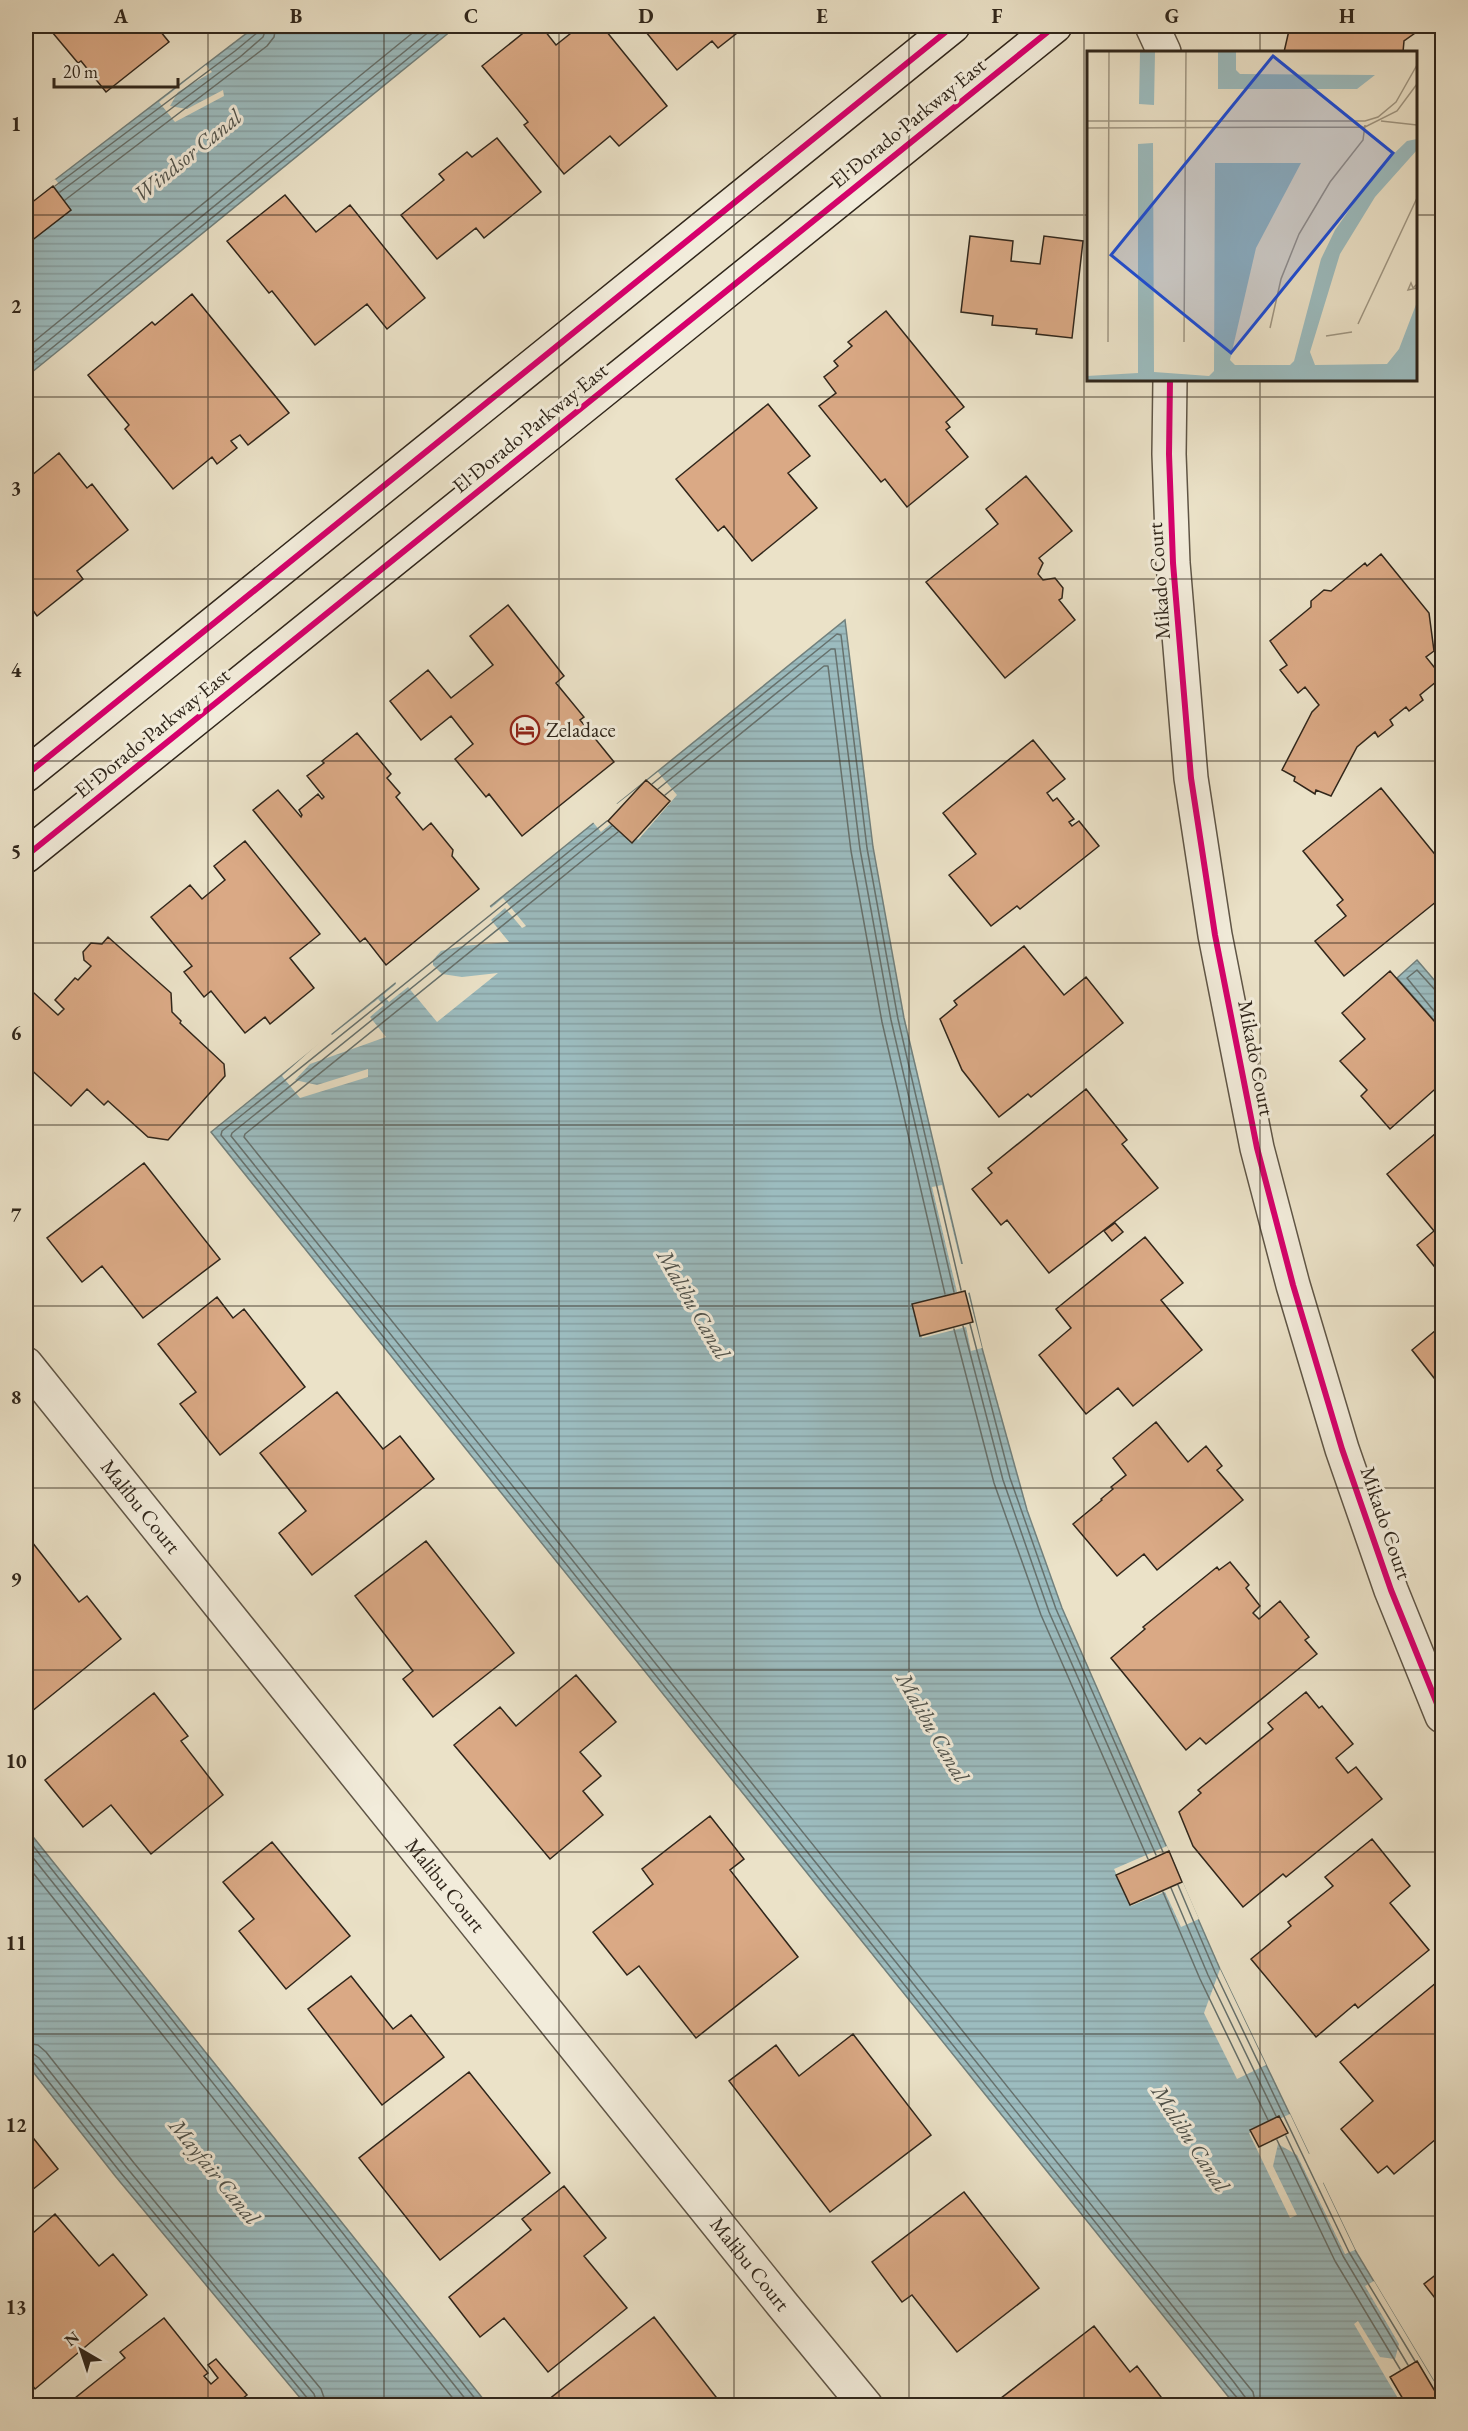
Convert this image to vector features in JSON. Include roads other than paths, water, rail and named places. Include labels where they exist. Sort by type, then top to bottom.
[{"type":"street","points":[[26,775],[953,26]]},
{"type":"street","name":"El Dorado Parkway East","points":[[26,856],[1054,26]]},
{"type":"street","points":[[1152,26],[1164,51]]},
{"type":"street","name":"Mikado Court","points":[[1170,381],[1169,454],[1173,563],[1191,778],[1215,935],[1257,1148],[1293,1285],[1342,1449],[1391,1590],[1443,1716]]},
{"type":"street","name":"Malibu Court","points":[[26,1364],[866,2406]]},
{"type":"water","name":"Windsor Canal","points":[[256,26],[457,26],[26,377],[26,202]]},
{"type":"water","name":"Malibu Canal","points":[[845,620],[873,847],[904,1018],[982,1348],[1027,1510],[1062,1608],[1220,1969],[1355,2250],[1442,2395],[1442,2405],[1235,2405],[211,1132]]},
{"type":"water","points":[[1417,960],[1442,989],[1441,1028],[1397,978]]},
{"type":"water","name":"Mayfair Canal","points":[[26,1828],[488,2405],[306,2405],[116,2177],[26,2063]]},
{"type":"place","name":"Zeladace","points":[[525,730]]}]
